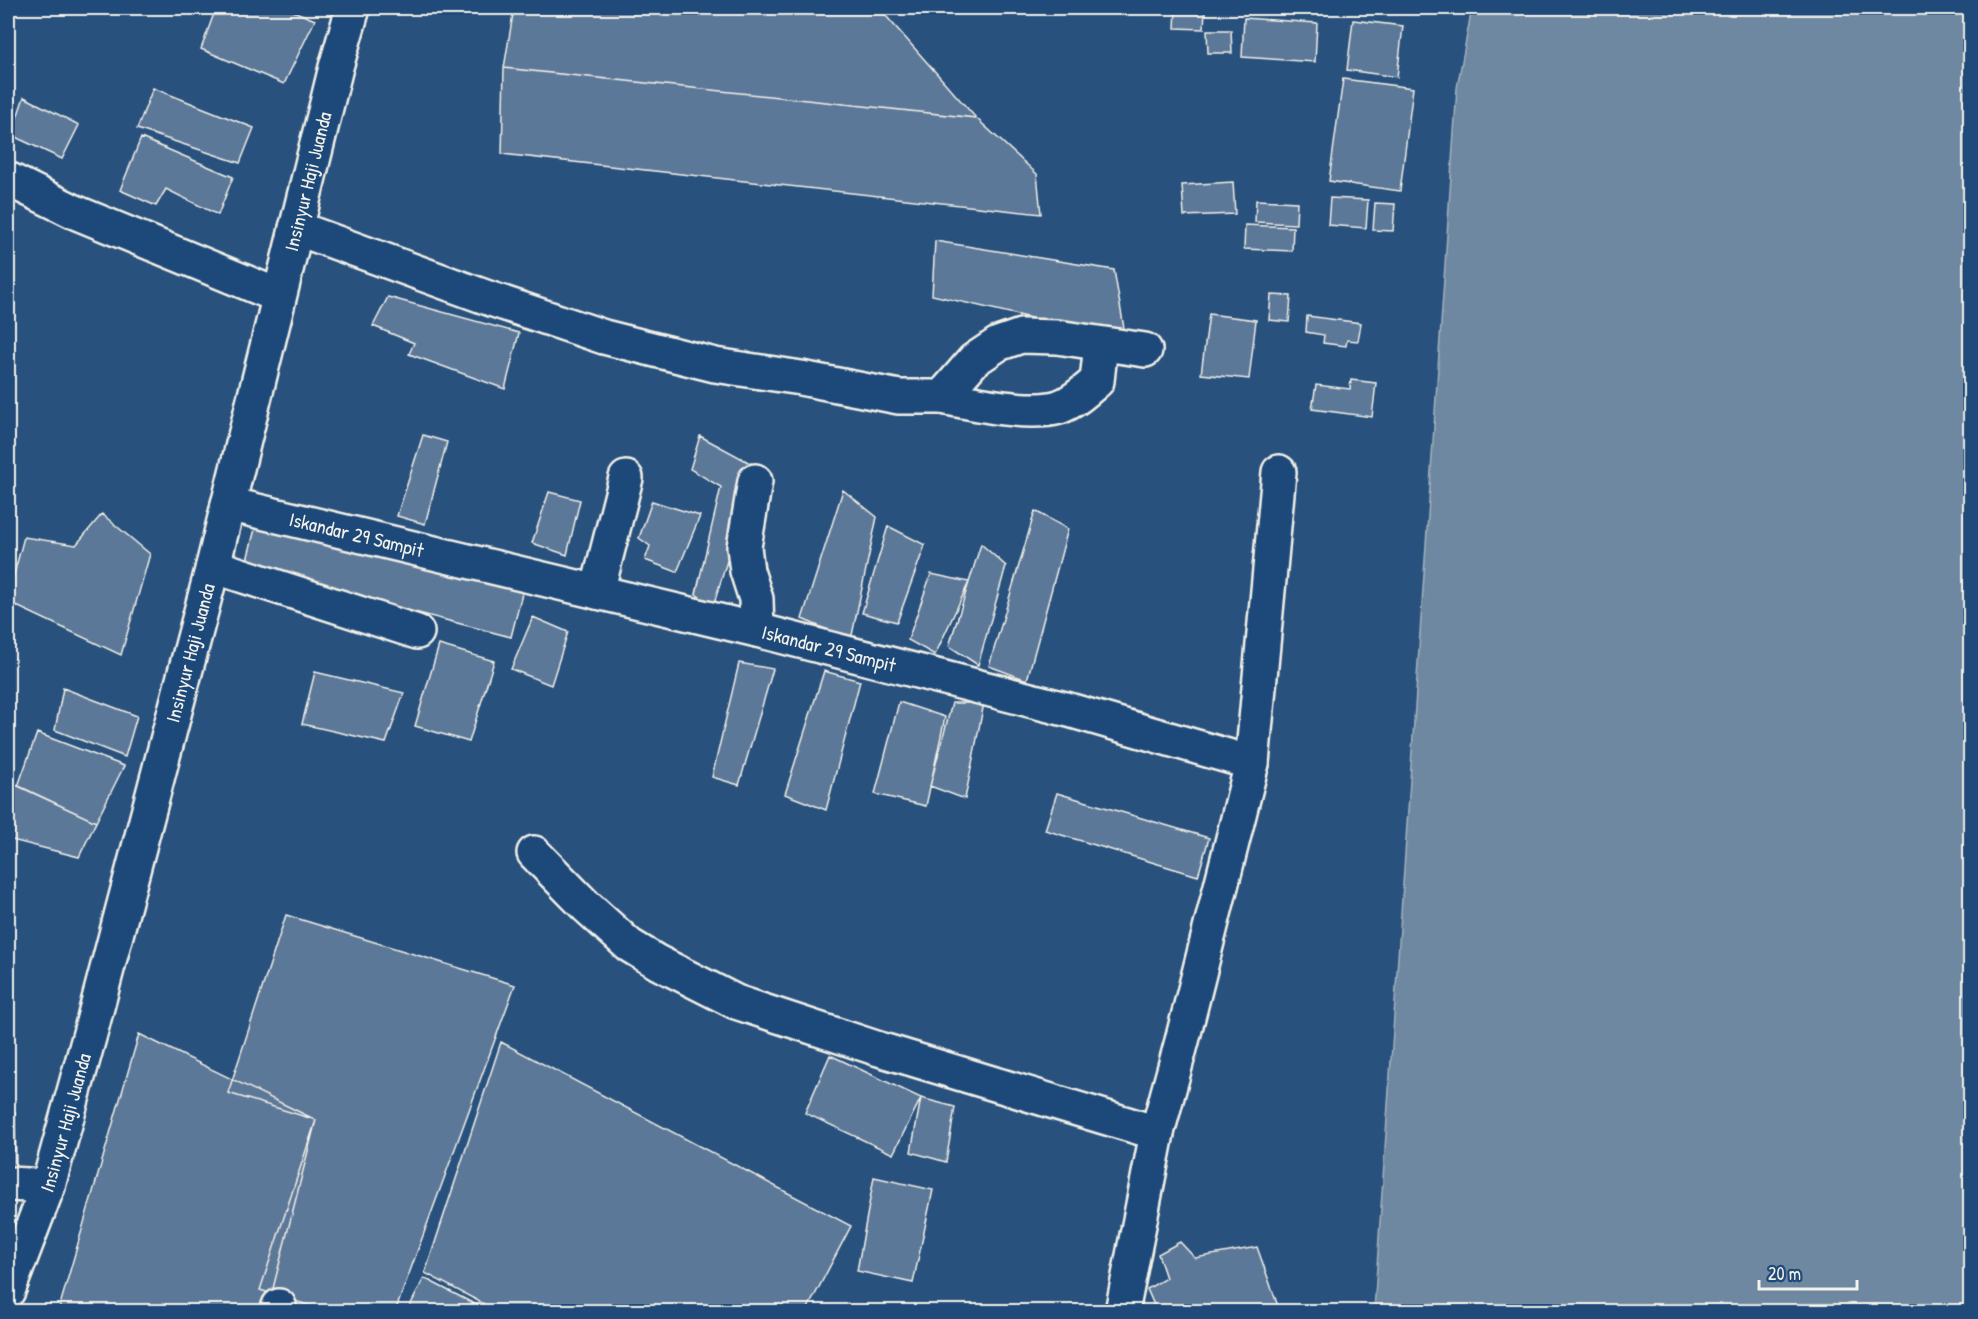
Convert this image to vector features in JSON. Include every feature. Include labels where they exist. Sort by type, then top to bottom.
[{"type":"street","name":"Insinyur Haji Juanda","points":[[8,1291],[48,1186],[91,1030],[213,566],[336,67],[353,8]]},
{"type":"street","points":[[8,179],[75,212],[279,296]]},
{"type":"street","points":[[296,228],[604,337],[716,365],[801,378],[899,397],[942,397],[1028,410],[1058,408],[1078,398],[1097,381],[1101,344]]},
{"type":"street","points":[[942,397],[974,360],[998,344],[1021,336],[1058,338],[1145,350]]},
{"type":"street","points":[[1122,1311],[1157,1133],[1252,763],[1279,472]]},
{"type":"street","points":[[597,592],[626,478]]},
{"type":"street","points":[[755,481],[744,547],[747,571],[756,599],[757,630]]},
{"type":"street","name":"Iskandar 29 Sampit","points":[[228,504],[757,630],[1070,710],[1252,763]]},
{"type":"street","points":[[213,566],[417,632]]},
{"type":"street","points":[[534,853],[586,906],[629,945],[657,962],[736,1002],[879,1049],[1157,1133]]},
{"type":"street","points":[[8,1184],[48,1186]]},
{"type":"water","points":[[1472,8],[1970,8],[1970,1311],[1374,1311],[1457,88]]},
{"type":"building","points":[[216,8],[286,8],[315,20],[284,84],[201,49]]},
{"type":"building","points":[[514,8],[879,8],[976,118],[504,68]]},
{"type":"building","points":[[1176,8],[1205,8],[1204,29],[1175,28]]},
{"type":"building","points":[[1244,18],[1317,23],[1315,62],[1242,57]]},
{"type":"building","points":[[1353,20],[1403,26],[1397,77],[1347,70]]},
{"type":"building","points":[[1207,30],[1231,30],[1232,53],[1208,53]]},
{"type":"building","points":[[504,68],[976,118],[1037,174],[1041,214],[502,154]]},
{"type":"building","points":[[1343,79],[1413,88],[1400,191],[1329,181]]},
{"type":"building","points":[[153,88],[254,128],[240,163],[137,129]]},
{"type":"building","points":[[24,97],[79,125],[62,159],[11,135]]},
{"type":"building","points":[[141,138],[233,177],[218,215],[166,189],[156,206],[120,190]]},
{"type":"building","points":[[1233,182],[1235,214],[1184,216],[1182,185]]},
{"type":"building","points":[[1330,198],[1368,200],[1366,228],[1328,225]]},
{"type":"building","points":[[1256,200],[1297,202],[1296,224],[1255,222]]},
{"type":"building","points":[[1375,203],[1395,204],[1393,231],[1373,230]]},
{"type":"building","points":[[1245,225],[1293,227],[1292,251],[1244,249]]},
{"type":"building","points":[[935,241],[1114,270],[1126,340],[932,295]]},
{"type":"building","points":[[1271,295],[1291,296],[1289,322],[1269,320]]},
{"type":"building","points":[[388,297],[519,333],[505,389],[409,354],[414,343],[373,326]]},
{"type":"building","points":[[1209,314],[1256,320],[1249,379],[1201,374]]},
{"type":"building","points":[[1307,316],[1361,323],[1358,341],[1347,340],[1346,346],[1323,343],[1324,335],[1306,332]]},
{"type":"building","points":[[1351,380],[1376,383],[1372,417],[1312,409],[1316,385],[1350,389]]},
{"type":"building","points":[[423,435],[447,442],[425,524],[397,516]]},
{"type":"building","points":[[700,436],[756,466],[713,607],[696,594],[721,487],[690,469]]},
{"type":"building","points":[[843,490],[877,517],[851,640],[802,619]]},
{"type":"building","points":[[549,492],[580,500],[567,555],[532,543]]},
{"type":"building","points":[[652,501],[700,516],[677,572],[645,560],[650,546],[639,538]]},
{"type":"building","points":[[1035,511],[1068,529],[1027,680],[989,666]]},
{"type":"building","points":[[102,514],[150,554],[121,655],[8,602],[24,537],[76,545]]},
{"type":"building","points":[[257,521],[523,590],[511,637],[245,568]]},
{"type":"building","points":[[888,526],[925,545],[897,622],[862,613]]},
{"type":"building","points":[[981,544],[1006,566],[978,665],[949,646]]},
{"type":"building","points":[[931,574],[969,582],[935,655],[908,640]]},
{"type":"building","points":[[533,617],[568,632],[551,685],[511,669]]},
{"type":"building","points":[[439,645],[494,661],[469,742],[415,726]]},
{"type":"building","points":[[739,663],[773,669],[739,785],[712,777]]},
{"type":"building","points":[[824,671],[860,681],[826,810],[785,794]]},
{"type":"building","points":[[315,672],[404,693],[386,743],[302,724]]},
{"type":"building","points":[[63,688],[137,716],[125,757],[55,730]]},
{"type":"building","points":[[899,702],[945,717],[926,806],[875,794]]},
{"type":"building","points":[[952,703],[984,703],[965,799],[930,786]]},
{"type":"building","points":[[37,733],[124,766],[96,822],[18,786]]},
{"type":"building","points":[[8,781],[96,822],[79,857],[8,839]]},
{"type":"building","points":[[1057,793],[1209,838],[1198,876],[1045,830]]},
{"type":"building","points":[[286,915],[515,985],[395,1312],[330,1312],[260,1290],[316,1120],[228,1093]]},
{"type":"building","points":[[139,1034],[316,1120],[267,1312],[58,1312]]},
{"type":"building","points":[[501,1042],[851,1226],[806,1312],[499,1312],[425,1273]]},
{"type":"building","points":[[830,1055],[921,1098],[893,1154],[805,1113]]},
{"type":"building","points":[[921,1098],[955,1107],[946,1162],[911,1152]]},
{"type":"building","points":[[8,1110],[15,1112],[16,1171],[8,1171]]},
{"type":"building","points":[[874,1177],[933,1190],[913,1283],[857,1271]]},
{"type":"building","points":[[1180,1242],[1195,1258],[1257,1247],[1280,1312],[1157,1312],[1147,1289],[1166,1278],[1158,1254]]},
{"type":"building","points":[[424,1278],[490,1312],[407,1312]]}]
